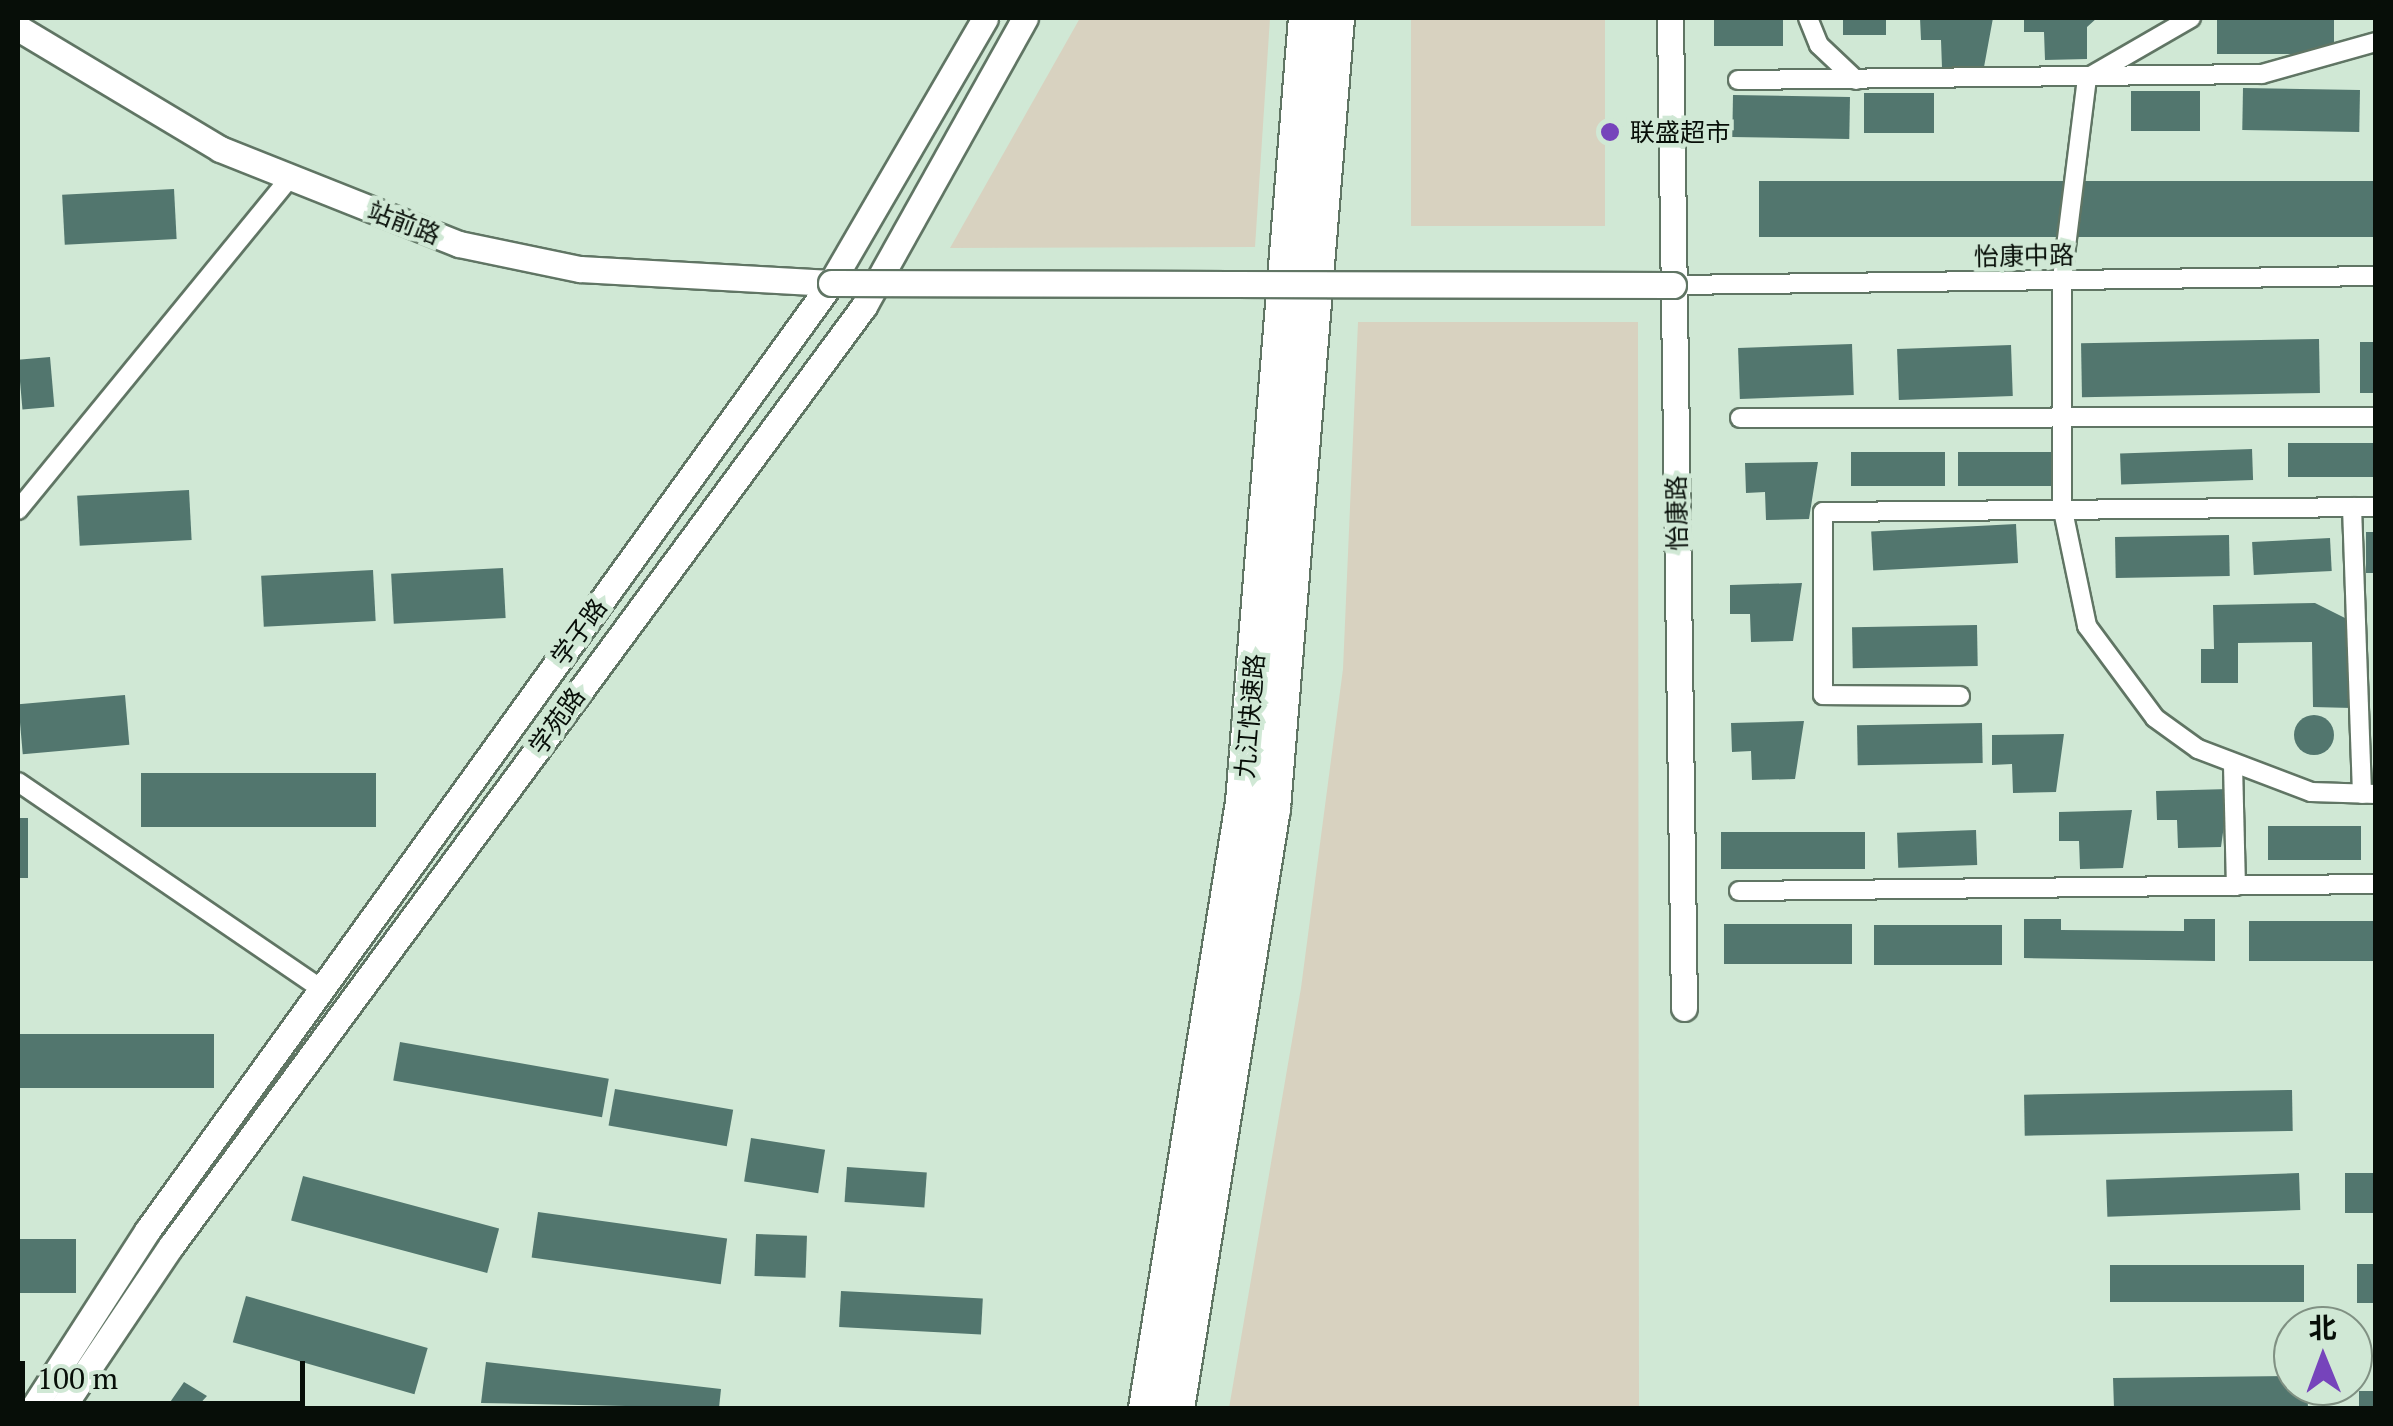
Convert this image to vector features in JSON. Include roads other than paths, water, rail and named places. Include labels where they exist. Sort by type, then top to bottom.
[{"type":"highway","name":"九江快速路","points":[[1146,1408],[1243,802],[1306,18]]},
{"type":"highway","name":"九江快速路","points":[[1176,1408],[1272,808],[1336,18]]},
{"type":"street","name":"学子路","points":[[33,1408],[147,1230],[831,283],[985,18]]},
{"type":"street","name":"学苑路","points":[[62,1408],[171,1246],[864,306],[1025,18]]},
{"type":"street","name":"怡康路","points":[[1670,18],[1684,1008]]},
{"type":"street","points":[[1808,18],[1819,45],[1856,80]]},
{"type":"street","points":[[2087,78],[2191,18]]},
{"type":"street","name":"站前路","points":[[18,28],[220,149],[459,244],[580,269],[831,283],[1673,285]]},
{"type":"street","points":[[1738,80],[2262,74],[2376,42]]},
{"type":"street","points":[[2087,78],[2062,280],[2062,506],[2086,626],[2119,677],[2156,718],[2233,765],[2312,792],[2369,794],[2352,507]]},
{"type":"street","points":[[18,510],[290,178]]},
{"type":"street","name":"怡康中路","points":[[1673,285],[2376,276]]},
{"type":"street","points":[[1740,418],[2376,417]]},
{"type":"street","points":[[1960,696],[1822,696],[1824,512],[2062,506],[2376,507]]},
{"type":"street","points":[[2233,765],[2236,886]]},
{"type":"street","points":[[18,782],[322,988]]},
{"type":"street","points":[[1738,892],[2376,884]]},
{"type":"place","name":"联盛超市","points":[[1610,132]]}]
